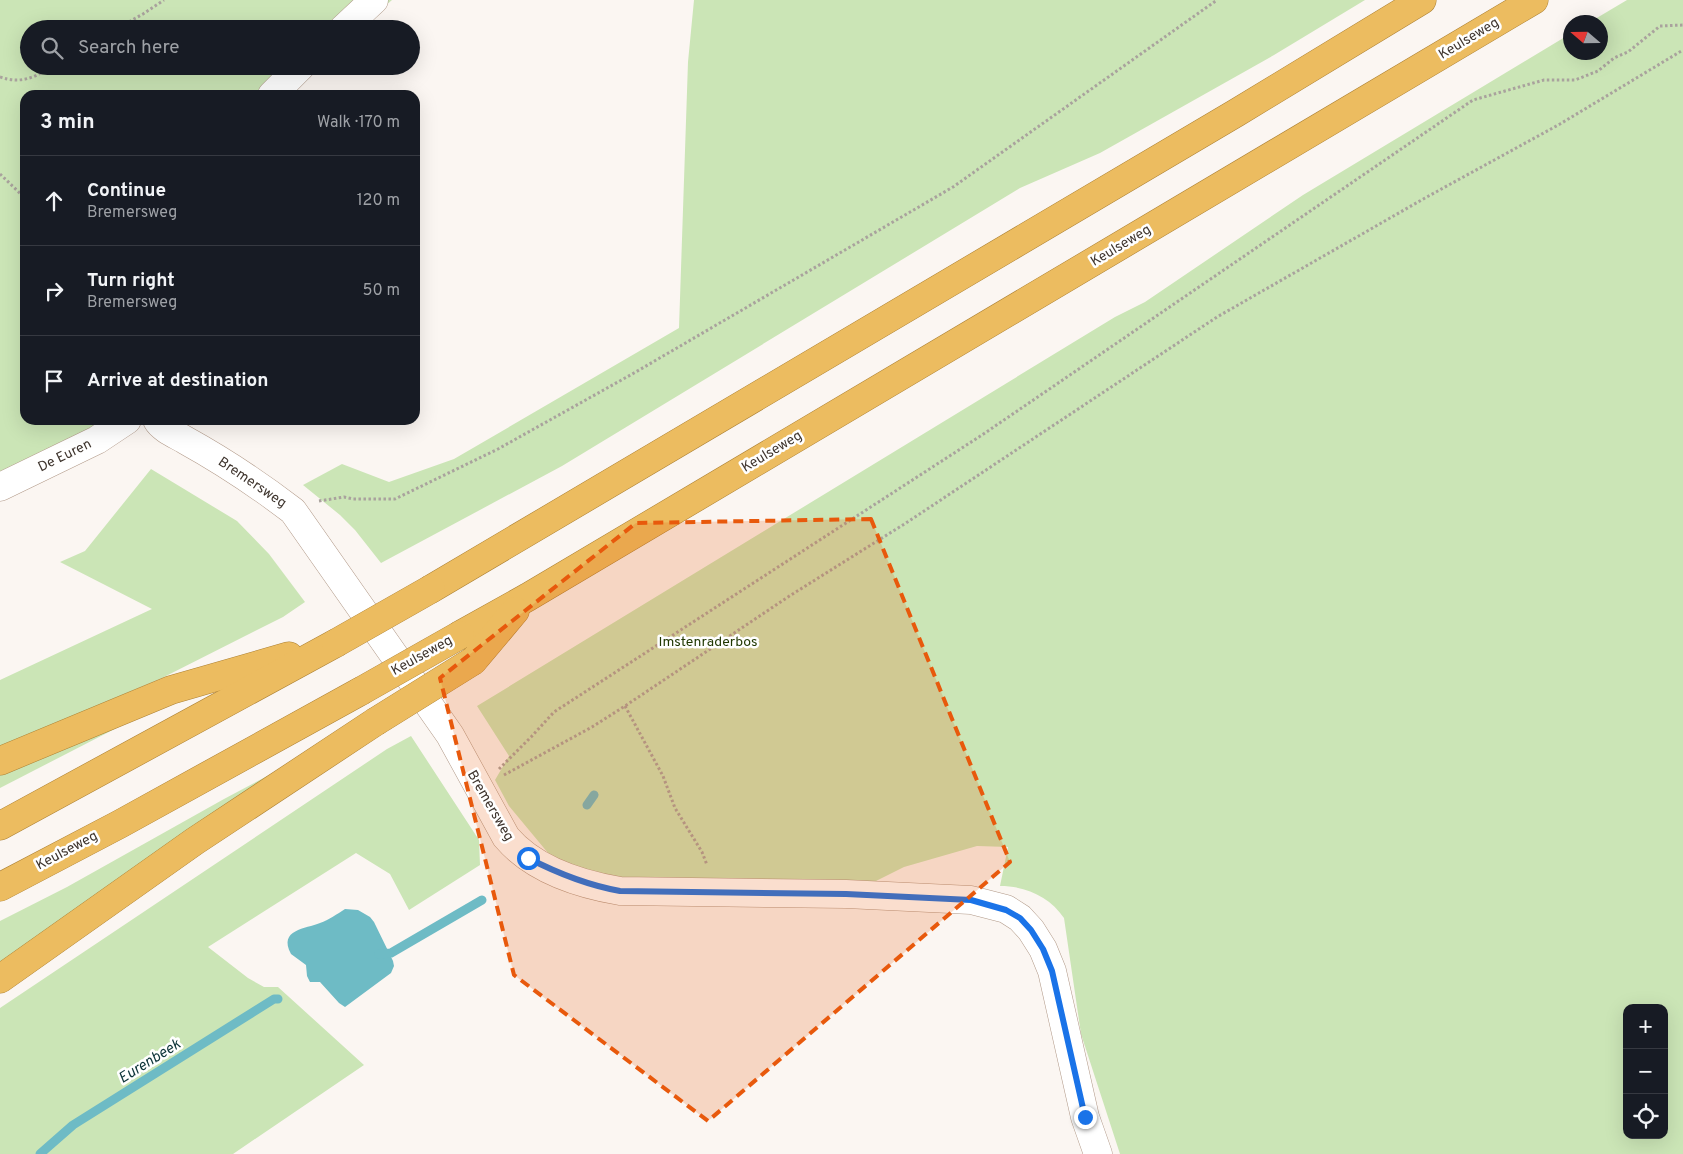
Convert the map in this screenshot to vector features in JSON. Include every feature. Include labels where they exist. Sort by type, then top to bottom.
[{"type":"highway","points":[[0,826],[336,643],[431,589],[1227,118],[1422,0]]},
{"type":"highway","name":"Keulseweg","points":[[0,887],[120,824],[528,597],[1534,0]]},
{"type":"highway","points":[[0,979],[188,846],[375,722],[473,661],[528,597]]},
{"type":"highway","points":[[0,761],[171,690],[336,643]]},
{"type":"street","points":[[352,20],[374,0]]},
{"type":"street","points":[[277,90],[291,75]]},
{"type":"street","name":"De Euren","points":[[0,487],[97,440],[120,425]]},
{"type":"street","name":"Bremersweg","points":[[161,425],[266,490],[293,511],[450,735],[506,837],[515,848],[528,858],[550,870],[588,884],[620,891],[846,894],[971,900],[1006,910],[1020,918],[1031,930],[1043,949],[1052,971],[1085,1117],[1098,1154]]},
{"type":"path","points":[[132,20],[164,0]]},
{"type":"path","points":[[293,511],[310,502],[344,497],[353,499],[395,499],[498,449],[634,373],[952,187],[1217,0]]},
{"type":"path","points":[[479,789],[554,712],[982,435],[1473,100],[1544,80],[1575,80],[1598,71],[1614,58],[1628,52],[1660,26],[1683,25]]},
{"type":"path","points":[[479,789],[592,727],[625,706],[774,606],[906,523],[1217,317],[1425,198],[1560,124],[1683,50]]},
{"type":"path","points":[[0,77],[13,82],[36,75]]},
{"type":"path","points":[[0,174],[20,193]]},
{"type":"path","points":[[625,706],[663,776],[675,808],[702,852],[719,893]]},
{"type":"highlighted area","points":[[871,519],[1010,862],[708,1121],[514,975],[440,678],[636,523]]},
{"type":"green space","points":[[0,0],[392,0],[369,20],[20,20],[20,75],[307,75],[291,90],[20,90],[20,425],[105,425],[0,483]]},
{"type":"green space","points":[[694,0],[1365,0],[1274,55],[1100,153],[1020,188],[562,466],[381,563],[355,530],[340,515],[303,485],[342,464],[389,482],[454,459],[679,328],[688,62]]},
{"type":"green space","name":"Imstenraderbos","points":[[1627,0],[1683,0],[1683,1154],[1120,1154],[1081,1034],[1064,918],[1052,904],[1036,894],[1019,888],[1000,886],[1008,847],[977,846],[904,867],[868,885],[635,884],[553,859],[509,806],[495,780],[509,756],[477,706],[1115,317],[1145,302],[1303,195],[1563,38],[1563,60],[1608,60],[1608,15],[1602,15]]},
{"type":"green space","points":[[151,469],[237,521],[269,554],[305,602],[283,617],[162,678],[0,747],[0,680],[152,609],[60,562],[85,551]]},
{"type":"green space","points":[[136,718],[0,788],[0,772]]},
{"type":"green space","points":[[411,736],[479,840],[480,865],[409,910],[390,874],[356,853],[208,947],[248,978],[264,987],[278,987],[364,1065],[233,1154],[0,1154],[0,1008],[387,749]]},
{"type":"green space","points":[[318,749],[0,969],[0,921],[67,887]]},
{"type":"water","points":[[345,909],[358,910],[370,917],[394,966],[391,973],[345,1007],[320,982],[310,982],[307,976],[306,965],[291,954],[288,939],[295,931],[323,922]]},
{"type":"waterway","name":"Eurenbeek","points":[[587,805],[594,795]]},
{"type":"waterway","name":"Eurenbeek","points":[[379,954],[391,953],[482,900]]},
{"type":"waterway","name":"Eurenbeek","points":[[40,1154],[73,1125],[274,999],[278,999]]},
{"type":"route","points":[[528,858],[550,870],[588,884],[620,891],[846,894],[971,900],[1006,910],[1020,918],[1031,930],[1043,949],[1052,971],[1085,1117]]}]
